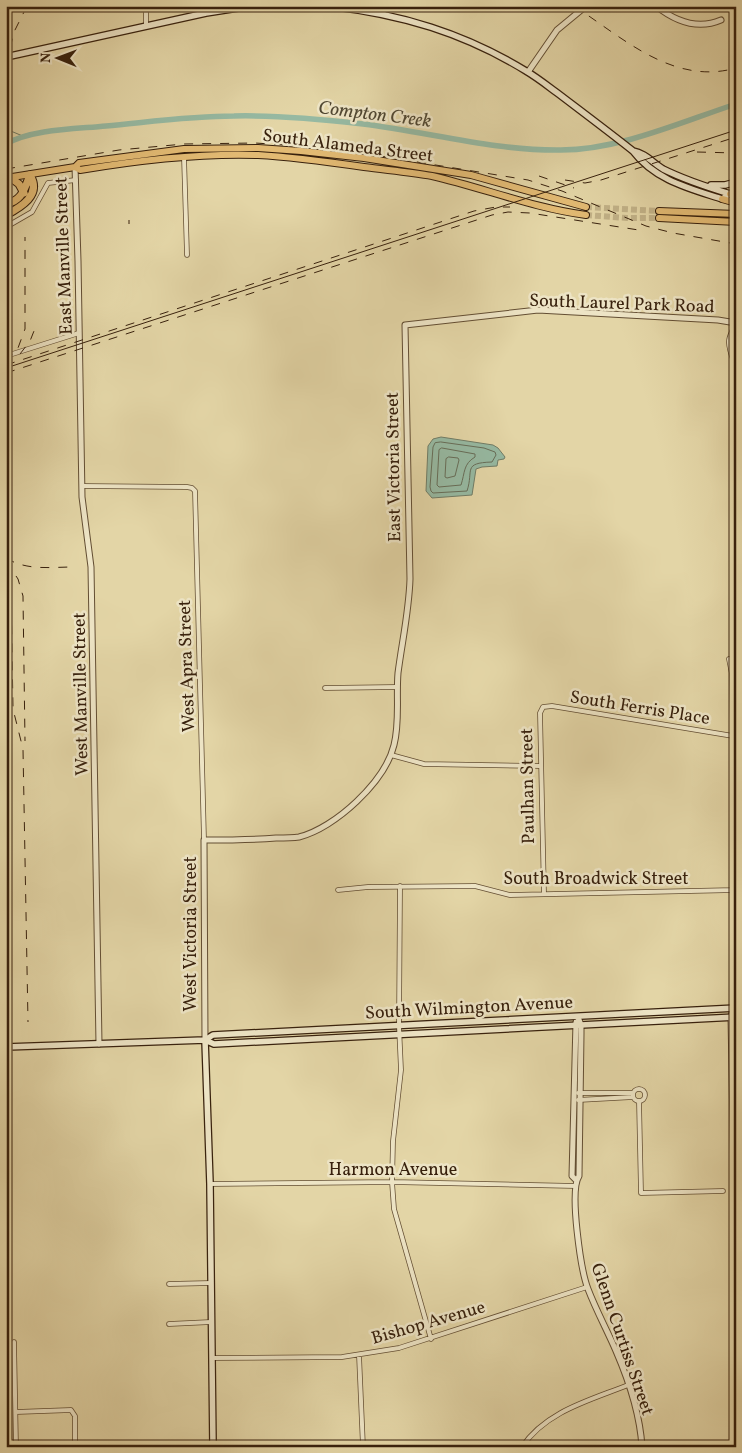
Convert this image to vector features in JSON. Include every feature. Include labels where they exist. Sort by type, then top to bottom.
[{"type":"highway","points":[[6,204],[16,201],[24,193],[30,175]]},
{"type":"highway","points":[[6,215],[24,205],[30,198],[33,184],[30,175]]},
{"type":"highway","points":[[9,178],[19,184],[24,193]]},
{"type":"main road","points":[[6,57],[146,25],[209,12],[251,6]]},
{"type":"main road","points":[[328,6],[383,14],[412,21],[448,32],[495,53],[528,72],[633,151],[645,165],[669,180],[684,187],[736,203]]},
{"type":"main road","name":"South Alameda Street","points":[[9,178],[74,168],[80,163],[258,148],[364,158],[470,175],[586,207]]},
{"type":"main road","points":[[633,151],[641,153],[650,161],[697,184],[734,194]]},
{"type":"main road","name":"South Alameda Street","points":[[184,153],[300,158],[429,176],[466,184],[549,209],[586,215]]},
{"type":"main road","points":[[331,162],[332,155]]},
{"type":"main road","points":[[669,180],[672,173]]},
{"type":"main road","points":[[697,184],[719,186],[736,182]]},
{"type":"main road","points":[[722,199],[734,194]]},
{"type":"main road","points":[[736,214],[659,215],[736,222]]},
{"type":"main road","name":"South Wilmington Avenue","points":[[205,1040],[213,1035],[734,1008]]},
{"type":"main road","name":"South Wilmington Avenue","points":[[6,1047],[205,1040],[214,1044],[734,1017]]},
{"type":"main road","name":"West Victoria Street","points":[[205,1040],[210,1184],[211,1322]]},
{"type":"main road","points":[[211,1322],[213,1447]]},
{"type":"street","points":[[146,6],[146,25]]},
{"type":"street","points":[[383,6],[383,14]]},
{"type":"street","points":[[528,72],[557,30],[569,18],[586,6]]},
{"type":"street","points":[[656,6],[670,16],[690,24],[708,25],[721,20]]},
{"type":"street","points":[[184,153],[187,255]]},
{"type":"street","name":"East Manville Street","points":[[74,168],[76,180],[80,344]]},
{"type":"street","points":[[6,228],[32,212],[48,183],[76,180]]},
{"type":"street","name":"South Laurel Park Road","points":[[417,324],[538,310],[714,320],[736,323]]},
{"type":"street","points":[[736,323],[733,332],[734,339],[730,348],[736,368]]},
{"type":"street","name":"East Victoria Street","points":[[407,622],[410,579],[404,325],[417,324]]},
{"type":"street","points":[[6,356],[79,333]]},
{"type":"street","name":"West Manville Street","points":[[80,344],[83,513],[91,554],[99,1044]]},
{"type":"street","name":"West Apra Street","points":[[82,486],[190,487],[195,491],[204,840]]},
{"type":"street","name":"West Victoria Street","points":[[205,1040],[204,840],[252,840],[296,837],[320,829],[336,818],[363,794],[381,773],[391,755],[396,736],[397,687],[407,622]]},
{"type":"street","points":[[729,659],[732,674],[736,918]]},
{"type":"street","points":[[325,688],[397,687]]},
{"type":"street","name":"South Ferris Place","points":[[543,707],[552,706],[733,736]]},
{"type":"street","name":"Paulhan Street","points":[[543,707],[540,713],[540,766],[544,894]]},
{"type":"street","points":[[391,755],[424,764],[540,766]]},
{"type":"street","points":[[400,886],[399,1034],[401,1070],[393,1141],[392,1182],[394,1209],[431,1339]]},
{"type":"street","name":"South Broadwick Street","points":[[338,890],[400,886],[475,886],[510,896],[735,890]]},
{"type":"street","points":[[736,971],[734,1008],[736,1292]]},
{"type":"street","name":"Glenn Curtiss Street","points":[[578,1017],[577,1097],[572,1176],[576,1183],[579,1242],[587,1288],[617,1353],[635,1405],[642,1447]]},
{"type":"street","points":[[633,1095],[637,1090],[643,1091],[644,1098],[639,1101]]},
{"type":"street","points":[[577,1097],[633,1095],[639,1101],[640,1194],[723,1191]]},
{"type":"street","name":"Harmon Avenue","points":[[210,1184],[392,1182],[576,1183]]},
{"type":"street","points":[[169,1284],[211,1283]]},
{"type":"street","name":"Bishop Avenue","points":[[212,1358],[342,1357],[400,1348],[587,1288]]},
{"type":"street","points":[[169,1324],[211,1322]]},
{"type":"street","points":[[14,1342],[16,1447]]},
{"type":"street","points":[[359,1355],[363,1447]]},
{"type":"street","points":[[522,1447],[538,1428],[555,1415],[628,1385]]},
{"type":"street","points":[[16,1412],[71,1410],[75,1416],[75,1447]]},
{"type":"water","points":[[441,437],[493,445],[505,457],[498,460],[497,466],[476,469],[472,495],[432,498],[426,491],[428,446],[433,439]]},
{"type":"waterway","name":"Compton Creek","points":[[6,144],[29,135],[55,130],[186,118],[250,116],[347,122],[511,147],[561,150],[583,149],[650,134],[736,104]]},
{"type":"waterway","points":[[6,129],[25,137]]},
{"type":"tunnel","points":[[586,207],[659,211]]},
{"type":"tunnel","points":[[586,215],[659,218]]},
{"type":"tram line","points":[[6,368],[736,130]]},
{"type":"railway","points":[[6,65],[14,32],[27,6]]},
{"type":"railway","points":[[574,6],[630,44],[670,64],[691,70],[713,72],[736,68]]},
{"type":"railway","points":[[565,180],[585,183],[601,180],[736,137]]},
{"type":"railway","points":[[6,169],[119,150],[184,144],[255,143],[331,148],[528,180],[562,191],[646,226],[673,233],[736,244]]},
{"type":"railway","points":[[697,152],[736,153]]},
{"type":"railway","points":[[539,176],[574,188]]},
{"type":"railway","points":[[6,365],[474,211],[496,207],[510,207]]},
{"type":"railway","points":[[6,373],[492,215],[508,212],[530,213],[645,231]]},
{"type":"railway","points":[[6,361],[18,348],[25,329],[25,237]]},
{"type":"railway","points":[[20,354],[30,341],[34,331]]},
{"type":"railway","points":[[6,558],[30,567],[74,567]]},
{"type":"railway","points":[[6,561],[18,579],[23,596],[25,741]]},
{"type":"railway","points":[[6,572],[11,591],[13,709],[23,749],[28,1022]]}]
